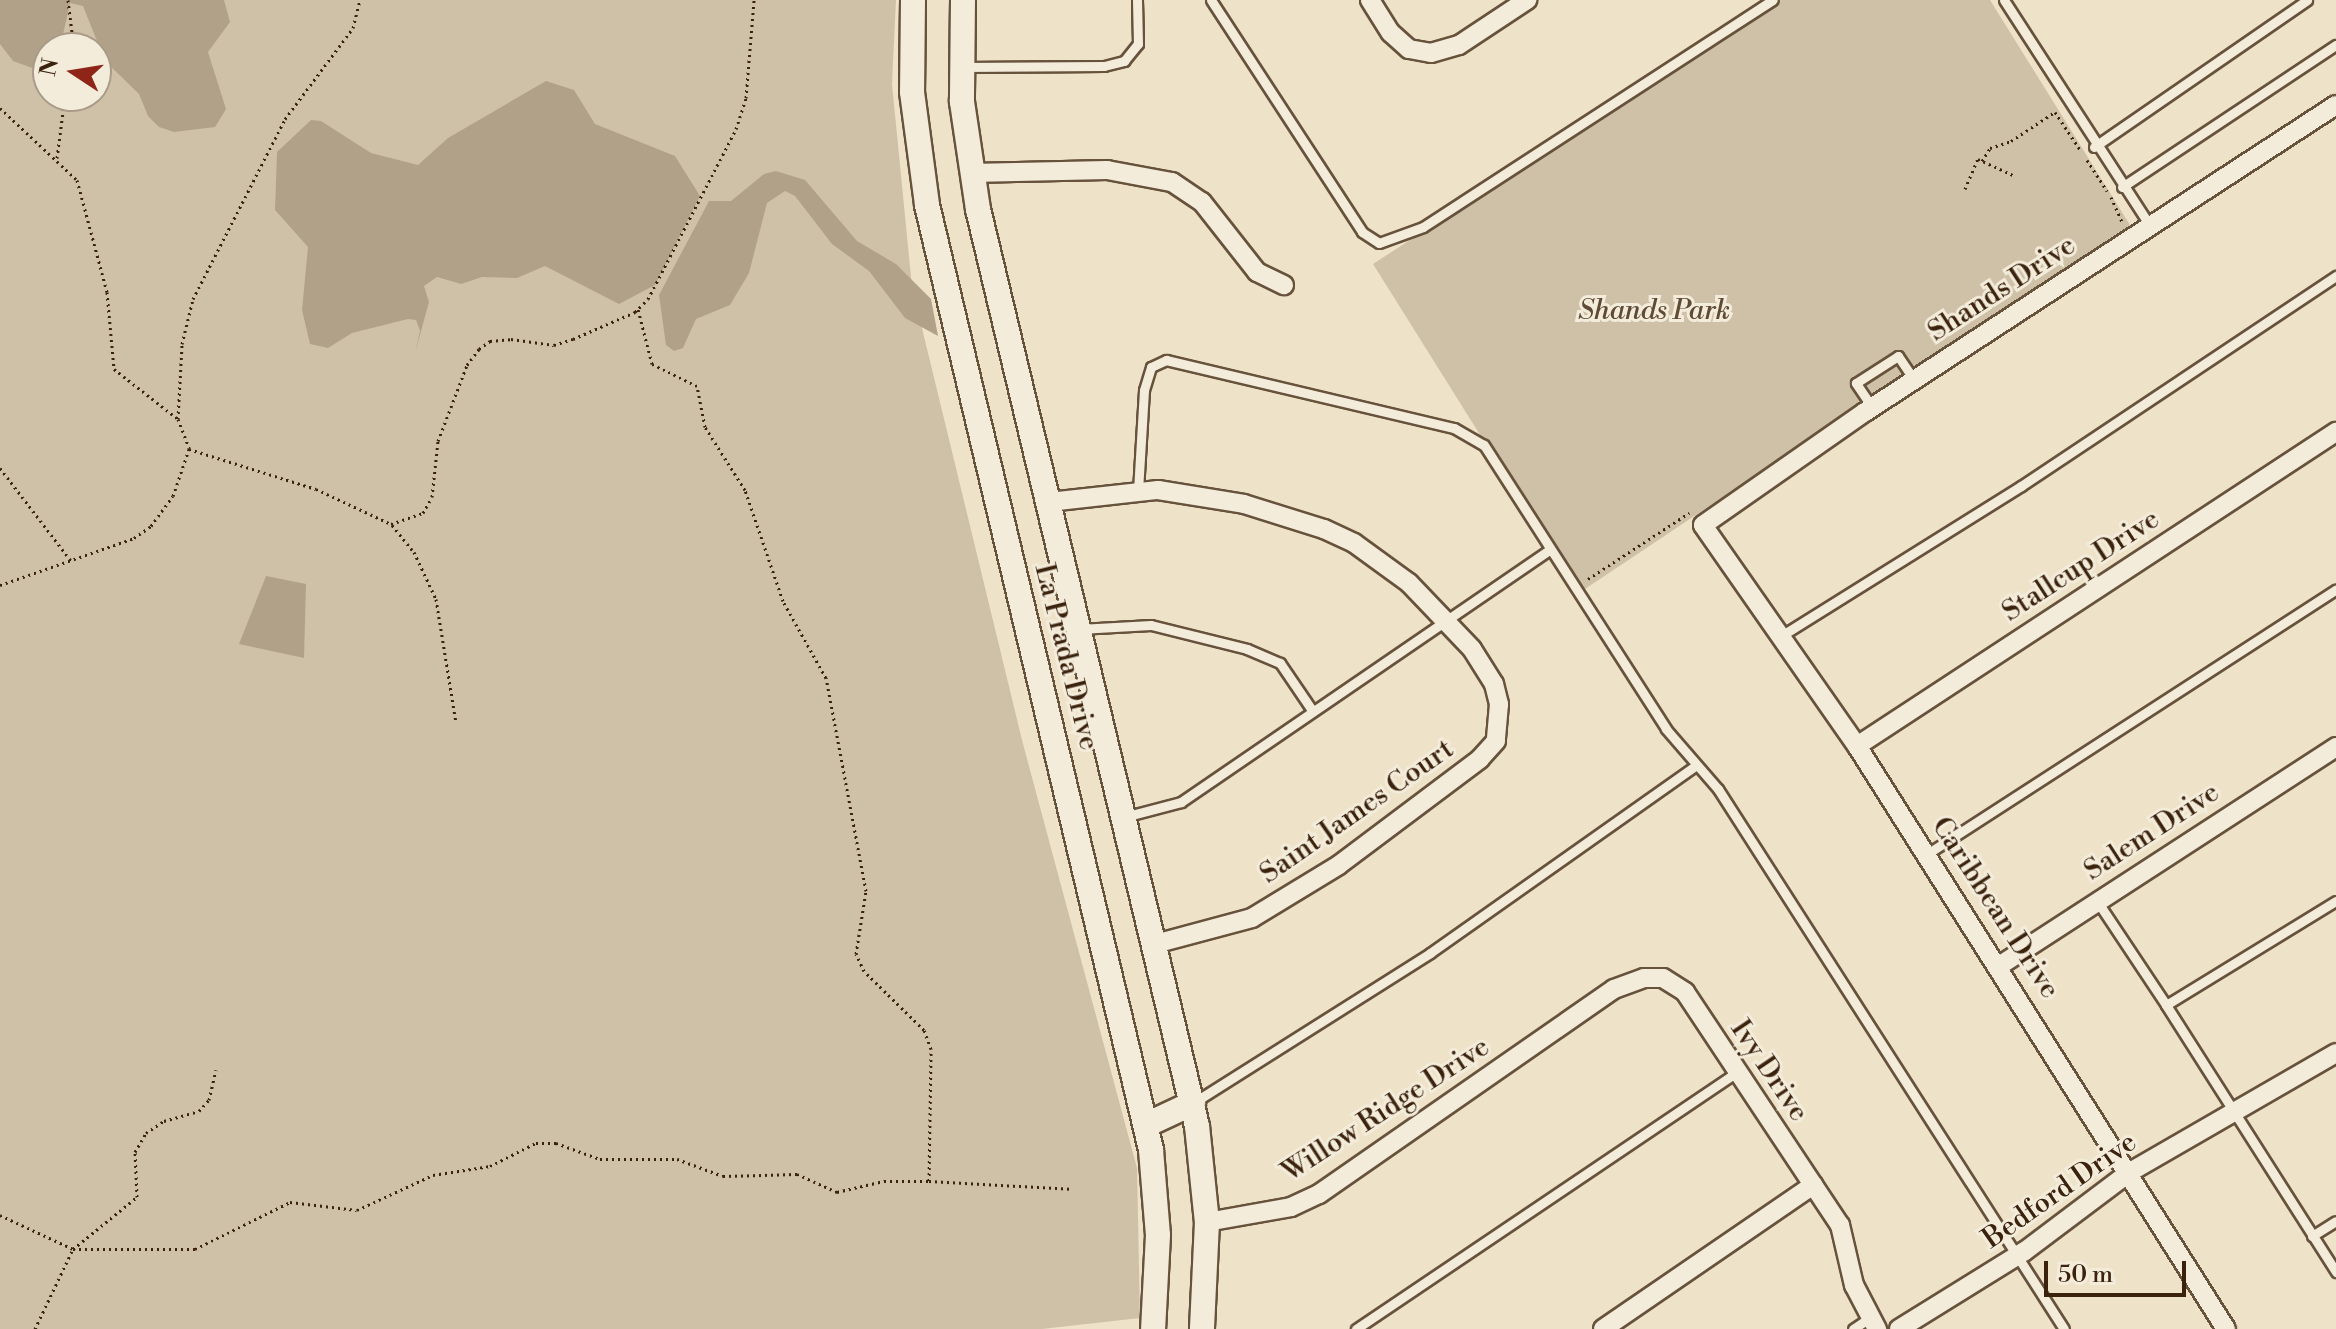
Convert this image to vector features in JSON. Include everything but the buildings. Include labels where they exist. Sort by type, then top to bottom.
[{"type":"main road","name":"La Prada Drive","points":[[913,0],[912,92],[927,205],[1146,1125],[1157,1210],[1153,1329]]},
{"type":"main road","name":"La Prada Drive","points":[[963,0],[962,67],[971,173],[1193,1103],[1207,1222],[1202,1329]]},
{"type":"main road","points":[[1146,1125],[1193,1103]]},
{"type":"street","points":[[1370,0],[1391,33],[1409,49],[1431,53],[1459,45],[1526,0]]},
{"type":"street","name":"Shands Drive","points":[[1703,525],[1872,407],[2336,105]]},
{"type":"street","points":[[971,173],[1107,170],[1172,182],[1202,202],[1257,272],[1284,285]]},
{"type":"street","name":"Stallcup Drive","points":[[1857,746],[2336,432]]},
{"type":"street","name":"Saint James Court","points":[[1049,502],[1138,491],[1244,504],[1324,529],[1378,558],[1472,649],[1494,684],[1501,724],[1496,741],[1480,759],[1277,905],[1227,928],[1155,944]]},
{"type":"street","name":"Caribbean Drive","points":[[1703,525],[1857,746],[2130,1172],[2226,1329]]},
{"type":"street","name":"Salem Drive","points":[[1999,966],[2336,747]]},
{"type":"street","name":"Ivy Drive","points":[[1543,1040],[1614,989],[1663,978],[1685,992],[1736,1073],[1840,1225],[1854,1285],[1874,1323]]},
{"type":"street","name":"Willow Ridge Drive","points":[[1207,1222],[1291,1207],[1319,1194],[1543,1040]]},
{"type":"street","name":"Bedford Drive","points":[[1899,1329],[2018,1256],[2130,1172],[2233,1117],[2336,1053]]},
{"type":"street","points":[[1603,1329],[1813,1185]]},
{"type":"lane","points":[[962,67],[1104,66],[1124,61],[1138,44],[1137,0]]},
{"type":"lane","points":[[1211,0],[1362,232],[1379,243],[1423,227],[1773,0]]},
{"type":"lane","points":[[2004,0],[2094,147],[2150,226]]},
{"type":"lane","points":[[2094,147],[2307,0]]},
{"type":"lane","points":[[2122,187],[2336,45]]},
{"type":"lane","points":[[1781,636],[2021,486],[2336,276]]},
{"type":"lane","points":[[1872,407],[1856,383],[1898,356],[1914,380]]},
{"type":"lane","points":[[1138,491],[1144,390],[1151,367],[1166,360],[1454,428],[1484,445],[1695,766],[1718,789],[2064,1329]]},
{"type":"lane","points":[[1124,817],[1181,802],[1550,549]]},
{"type":"lane","points":[[1927,854],[2336,589]]},
{"type":"lane","points":[[1079,629],[1151,625],[1247,649],[1280,663],[1312,710]]},
{"type":"lane","points":[[1193,1103],[1430,953],[1695,766]]},
{"type":"lane","points":[[2097,901],[2166,1005],[2233,1117],[2336,1272]]},
{"type":"lane","points":[[2166,1005],[2336,901]]},
{"type":"lane","points":[[1356,1329],[1736,1073]]},
{"type":"lane","points":[[2312,1236],[2336,1221]]},
{"type":"lane","points":[[1853,1329],[1874,1323]]},
{"type":"path","points":[[68,0],[73,32]]},
{"type":"path","points":[[0,585],[71,561],[151,526],[173,496],[189,449],[178,419],[185,365],[182,344],[193,299],[285,119],[353,28],[360,0]]},
{"type":"path","points":[[391,524],[413,518],[428,506],[438,441],[467,365],[479,349],[490,341],[511,339],[554,345],[638,309],[702,202],[736,129],[746,98],[754,0]]},
{"type":"path","points":[[0,108],[13,125],[57,158],[77,180],[107,292],[114,369],[178,419]]},
{"type":"path","points":[[57,158],[63,112]]},
{"type":"path","points":[[1965,189],[1978,159],[2015,176]]},
{"type":"path","points":[[638,309],[652,364],[697,386],[705,427],[745,490],[783,601],[826,678],[866,891],[856,954],[864,971],[924,1030],[931,1049],[929,1181]]},
{"type":"path","points":[[189,449],[316,489],[391,524],[414,552],[436,599],[456,722]]},
{"type":"path","points":[[0,468],[71,561]]},
{"type":"path","points":[[35,1329],[73,1249],[137,1197],[135,1152],[146,1133],[164,1121],[199,1111],[209,1100],[216,1070]]},
{"type":"path","points":[[0,1215],[73,1249],[195,1249],[290,1202],[357,1210],[433,1175],[490,1166],[536,1143],[556,1143],[600,1159],[677,1159],[723,1176],[797,1174],[837,1192],[884,1181],[1070,1189]]},
{"type":"green space","points":[[0,0],[896,0],[892,84],[912,287],[1023,744],[1137,1168],[1140,1318],[1042,1329],[0,1329]]},
{"type":"green space","name":"Shands Park","points":[[1781,0],[1990,0],[2130,225],[1579,593],[1373,264]]},
{"type":"shaded area","points":[[0,0],[224,0],[230,22],[208,52],[226,109],[215,127],[174,132],[159,127],[148,116],[139,94],[112,68],[112,32],[93,32],[83,6],[70,3],[64,32],[32,32],[32,68],[13,61],[0,44]]},
{"type":"shaded area","points":[[546,81],[574,90],[595,124],[675,156],[700,196],[655,285],[619,304],[545,266],[517,278],[482,277],[461,284],[437,277],[424,286],[429,302],[415,353],[420,331],[416,320],[408,319],[352,333],[328,348],[310,344],[302,310],[308,247],[275,210],[277,152],[311,120],[321,121],[371,153],[418,165],[448,138]]},
{"type":"shaded area","points":[[776,171],[805,180],[857,241],[896,264],[931,299],[938,336],[905,318],[869,271],[832,244],[795,196],[785,191],[767,203],[749,273],[730,305],[696,319],[683,348],[674,351],[666,345],[659,295],[709,201],[731,201],[764,174]]},
{"type":"shaded area","points":[[266,576],[306,584],[304,658],[239,644]]}]
